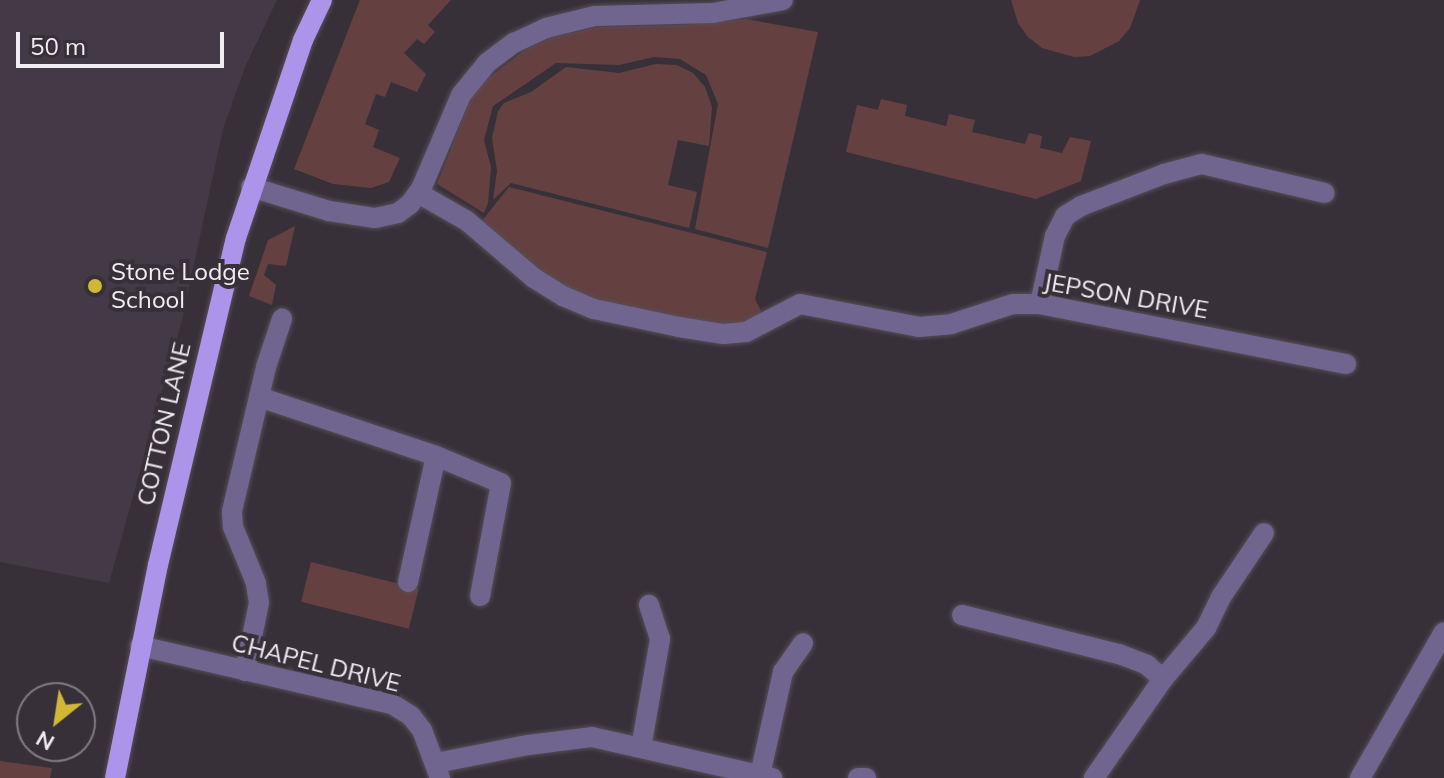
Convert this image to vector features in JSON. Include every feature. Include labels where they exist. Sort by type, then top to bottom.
[{"type":"main road","name":"COTTON LANE","points":[[115,778],[140,646],[226,277],[251,187],[303,40],[322,0]]},
{"type":"street","points":[[251,187],[329,211],[375,218],[403,210],[418,193],[461,95],[487,63],[514,43],[546,28],[595,16],[713,13],[783,0]]},
{"type":"street","points":[[1040,304],[1055,236],[1065,216],[1095,201],[1202,164],[1325,193]]},
{"type":"street","name":"JEPSON DRIVE","points":[[418,193],[467,221],[524,270],[563,296],[603,311],[679,327],[731,335],[746,332],[794,306],[808,303],[919,327],[959,322],[1013,304],[1040,304],[1346,364]]},
{"type":"street","points":[[245,671],[259,598],[236,537],[232,515],[259,397],[282,319]]},
{"type":"street","points":[[259,397],[436,456],[501,483],[480,596]]},
{"type":"street","points":[[408,582],[436,456]]},
{"type":"street","points":[[1094,778],[1163,679],[1206,628],[1221,597],[1264,533]]},
{"type":"street","points":[[641,748],[660,639],[649,605]]},
{"type":"street","points":[[962,615],[1119,654],[1147,665],[1163,679]]},
{"type":"street","points":[[1360,778],[1444,632]]},
{"type":"street","points":[[438,771],[583,737],[766,776],[785,668],[803,643]]},
{"type":"street","name":"CHAPEL DRIVE","points":[[140,646],[397,707],[422,730],[438,771]]},
{"type":"street","points":[[858,778],[866,778]]},
{"type":"shaded area","name":"Stone Lodge School","points":[[0,0],[277,0],[245,67],[223,129],[182,320],[109,583],[0,562]]},
{"type":"shaded area","points":[[360,0],[451,0],[428,25],[435,32],[424,44],[417,39],[404,53],[426,74],[417,92],[391,82],[385,97],[376,94],[365,124],[379,130],[373,147],[400,158],[389,182],[371,188],[333,184],[294,169]]},
{"type":"shaded area","points":[[1011,0],[1140,0],[1130,28],[1119,41],[1090,56],[1074,57],[1042,48],[1028,37],[1018,23]]},
{"type":"shaded area","points":[[746,19],[818,32],[768,248],[695,229],[718,104],[706,75],[680,59],[654,57],[619,65],[556,63],[493,106],[484,140],[491,167],[488,203],[484,213],[437,184],[470,100],[487,79],[525,50],[552,37],[598,27],[681,25]]},
{"type":"shaded area","points":[[656,64],[677,65],[693,73],[705,87],[712,107],[709,146],[678,140],[668,185],[697,192],[689,228],[511,183],[493,200],[497,171],[492,138],[498,111],[504,103],[531,92],[566,67],[619,73]]},
{"type":"shaded area","points":[[881,99],[907,105],[905,116],[946,126],[949,114],[975,120],[972,132],[1025,144],[1029,133],[1042,136],[1040,148],[1062,153],[1070,137],[1091,141],[1081,181],[1036,199],[846,152],[857,105],[878,110]]},
{"type":"shaded area","points":[[509,187],[767,252],[755,299],[764,317],[723,328],[603,303],[551,281],[481,222]]},
{"type":"shaded area","points":[[295,226],[286,266],[268,264],[264,275],[276,285],[272,305],[249,296],[268,240]]},
{"type":"shaded area","points":[[311,562],[419,589],[409,629],[301,602]]},
{"type":"shaded area","points":[[0,761],[52,768],[50,778],[0,778]]},
{"type":"place","name":"Stone Lodge School","points":[[95,286]]}]
